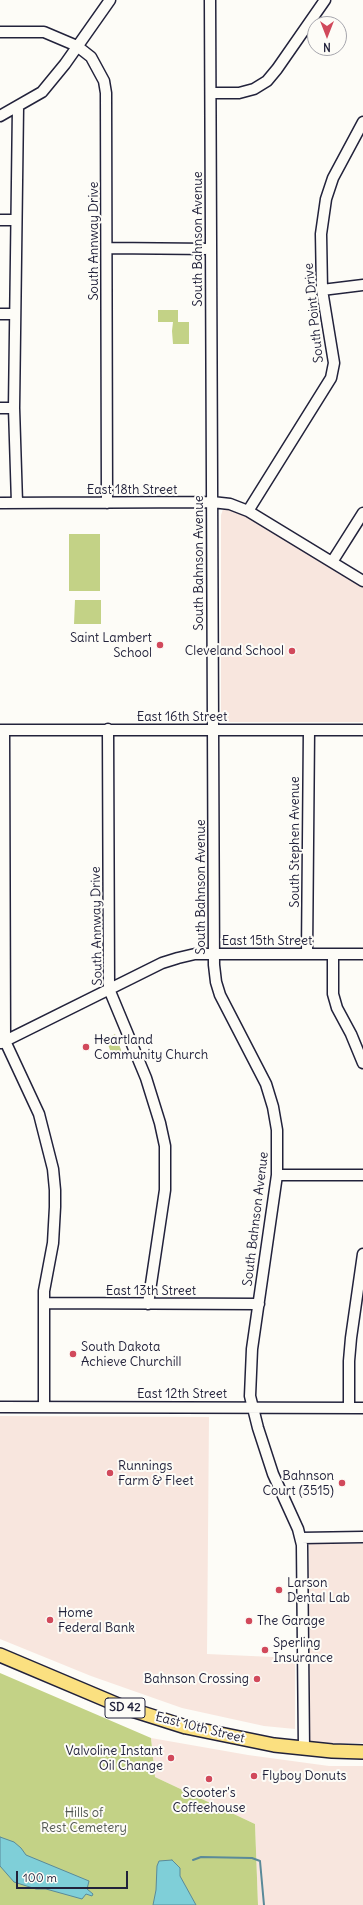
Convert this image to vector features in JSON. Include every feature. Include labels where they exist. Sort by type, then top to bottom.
[{"type":"main road","name":"East 10th Street","points":[[0,1655],[98,1698],[156,1718],[218,1735],[304,1749],[363,1752]]},
{"type":"street","points":[[0,116],[42,92],[110,0]]},
{"type":"street","name":"South Bahnson Avenue","points":[[210,0],[215,977],[220,996],[254,1058],[266,1084],[273,1107],[278,1140],[276,1175],[250,1364],[249,1384],[252,1408],[278,1488],[301,1538],[303,1562],[304,1749]]},
{"type":"street","points":[[211,93],[239,93],[254,89],[267,81],[325,0]]},
{"type":"street","name":"South Annway Drive","points":[[0,32],[44,32],[77,46],[91,57],[99,69],[104,81],[106,94],[107,503]]},
{"type":"street","points":[[17,503],[14,408],[14,314],[18,107]]},
{"type":"street","name":"South Point Drive","points":[[248,511],[330,378],[334,363],[322,290],[321,234],[326,199],[333,178],[363,122]]},
{"type":"street","points":[[0,220],[15,220]]},
{"type":"street","points":[[107,248],[211,249]]},
{"type":"street","points":[[322,290],[363,284]]},
{"type":"street","points":[[0,314],[14,314]]},
{"type":"street","points":[[0,408],[14,408]]},
{"type":"street","name":"East 18th Street","points":[[0,503],[212,502],[234,505],[248,511],[363,581]]},
{"type":"street","points":[[332,562],[363,513]]},
{"type":"street","name":"South Annway Drive","points":[[108,729],[109,989],[146,1078],[160,1123],[164,1146],[165,1190],[148,1304]]},
{"type":"street","points":[[2,730],[3,1043],[39,1114],[53,1169],[55,1222],[44,1303],[44,1407]]},
{"type":"street","name":"East 16th Street","points":[[2,730],[363,730]]},
{"type":"street","name":"South Stephen Avenue","points":[[307,954],[308,730]]},
{"type":"street","name":"East 15th Street","points":[[3,1043],[167,961],[195,954],[363,954]]},
{"type":"street","points":[[333,954],[333,994],[337,1008],[351,1034],[363,1063]]},
{"type":"street","points":[[276,1175],[363,1175]]},
{"type":"street","points":[[349,1408],[348,1361],[350,1338],[363,1254]]},
{"type":"street","name":"East 13th Street","points":[[44,1303],[259,1304]]},
{"type":"street","name":"East 12th Street","points":[[0,1407],[363,1408]]},
{"type":"street","points":[[301,1538],[363,1537]]},
{"type":"shaded area","name":"Cleveland School","points":[[223,509],[244,514],[254,519],[339,572],[363,584],[363,722],[224,722],[221,720],[221,515]]},
{"type":"shaded area","points":[[0,1416],[209,1417],[207,1654],[295,1658],[295,1729],[264,1726],[182,1708],[91,1676],[0,1639]]},
{"type":"shaded area","points":[[309,1544],[363,1544],[363,1743],[310,1743]]},
{"type":"shaded area","points":[[151,1738],[248,1755],[329,1766],[363,1766],[363,1905],[258,1905],[255,1824],[155,1777]]},
{"type":"green space","points":[[158,310],[178,310],[178,322],[189,322],[189,344],[173,344],[173,322],[158,322]]},
{"type":"green space","points":[[69,534],[100,534],[100,591],[69,591]]},
{"type":"green space","points":[[75,600],[101,600],[101,624],[74,624]]},
{"type":"green space","points":[[115,1034],[123,1055],[115,1057],[110,1050],[106,1039]]},
{"type":"green space","name":"Hills of Rest Cemetery","points":[[0,1673],[151,1738],[155,1777],[255,1824],[258,1905],[0,1905]]},
{"type":"water","points":[[0,1837],[14,1842],[26,1855],[89,1881],[87,1889],[93,1894],[92,1896],[86,1894],[82,1899],[46,1889],[36,1889],[14,1882],[0,1866]]},
{"type":"water","points":[[172,1860],[180,1868],[180,1876],[196,1905],[153,1905],[156,1890],[157,1866],[159,1861]]},
{"type":"waterway","points":[[193,1860],[201,1857],[252,1858],[260,1861],[264,1905]]},
{"type":"place","name":"Saint Lambert School","points":[[160,645]]},
{"type":"place","name":"Cleveland School","points":[[292,651]]},
{"type":"place","name":"Heartland Community Church","points":[[86,1047]]},
{"type":"place","name":"South Dakota Achieve Churchill","points":[[73,1354]]},
{"type":"place","name":"Runnings Farm & Fleet","points":[[110,1473]]},
{"type":"place","name":"Bahnson Court (3515)","points":[[342,1483]]},
{"type":"place","name":"Larson Dental Lab","points":[[279,1590]]},
{"type":"place","name":"Home Federal Bank","points":[[50,1620]]},
{"type":"place","name":"The Garage","points":[[249,1621]]},
{"type":"place","name":"Sperling Insurance","points":[[265,1650]]},
{"type":"place","name":"Bahnson Crossing","points":[[257,1679]]},
{"type":"place","name":"Valvoline Instant Oil Change","points":[[171,1758]]},
{"type":"place","name":"Flyboy Donuts","points":[[254,1776]]},
{"type":"place","name":"Scooter's Coffeehouse","points":[[209,1779]]}]
